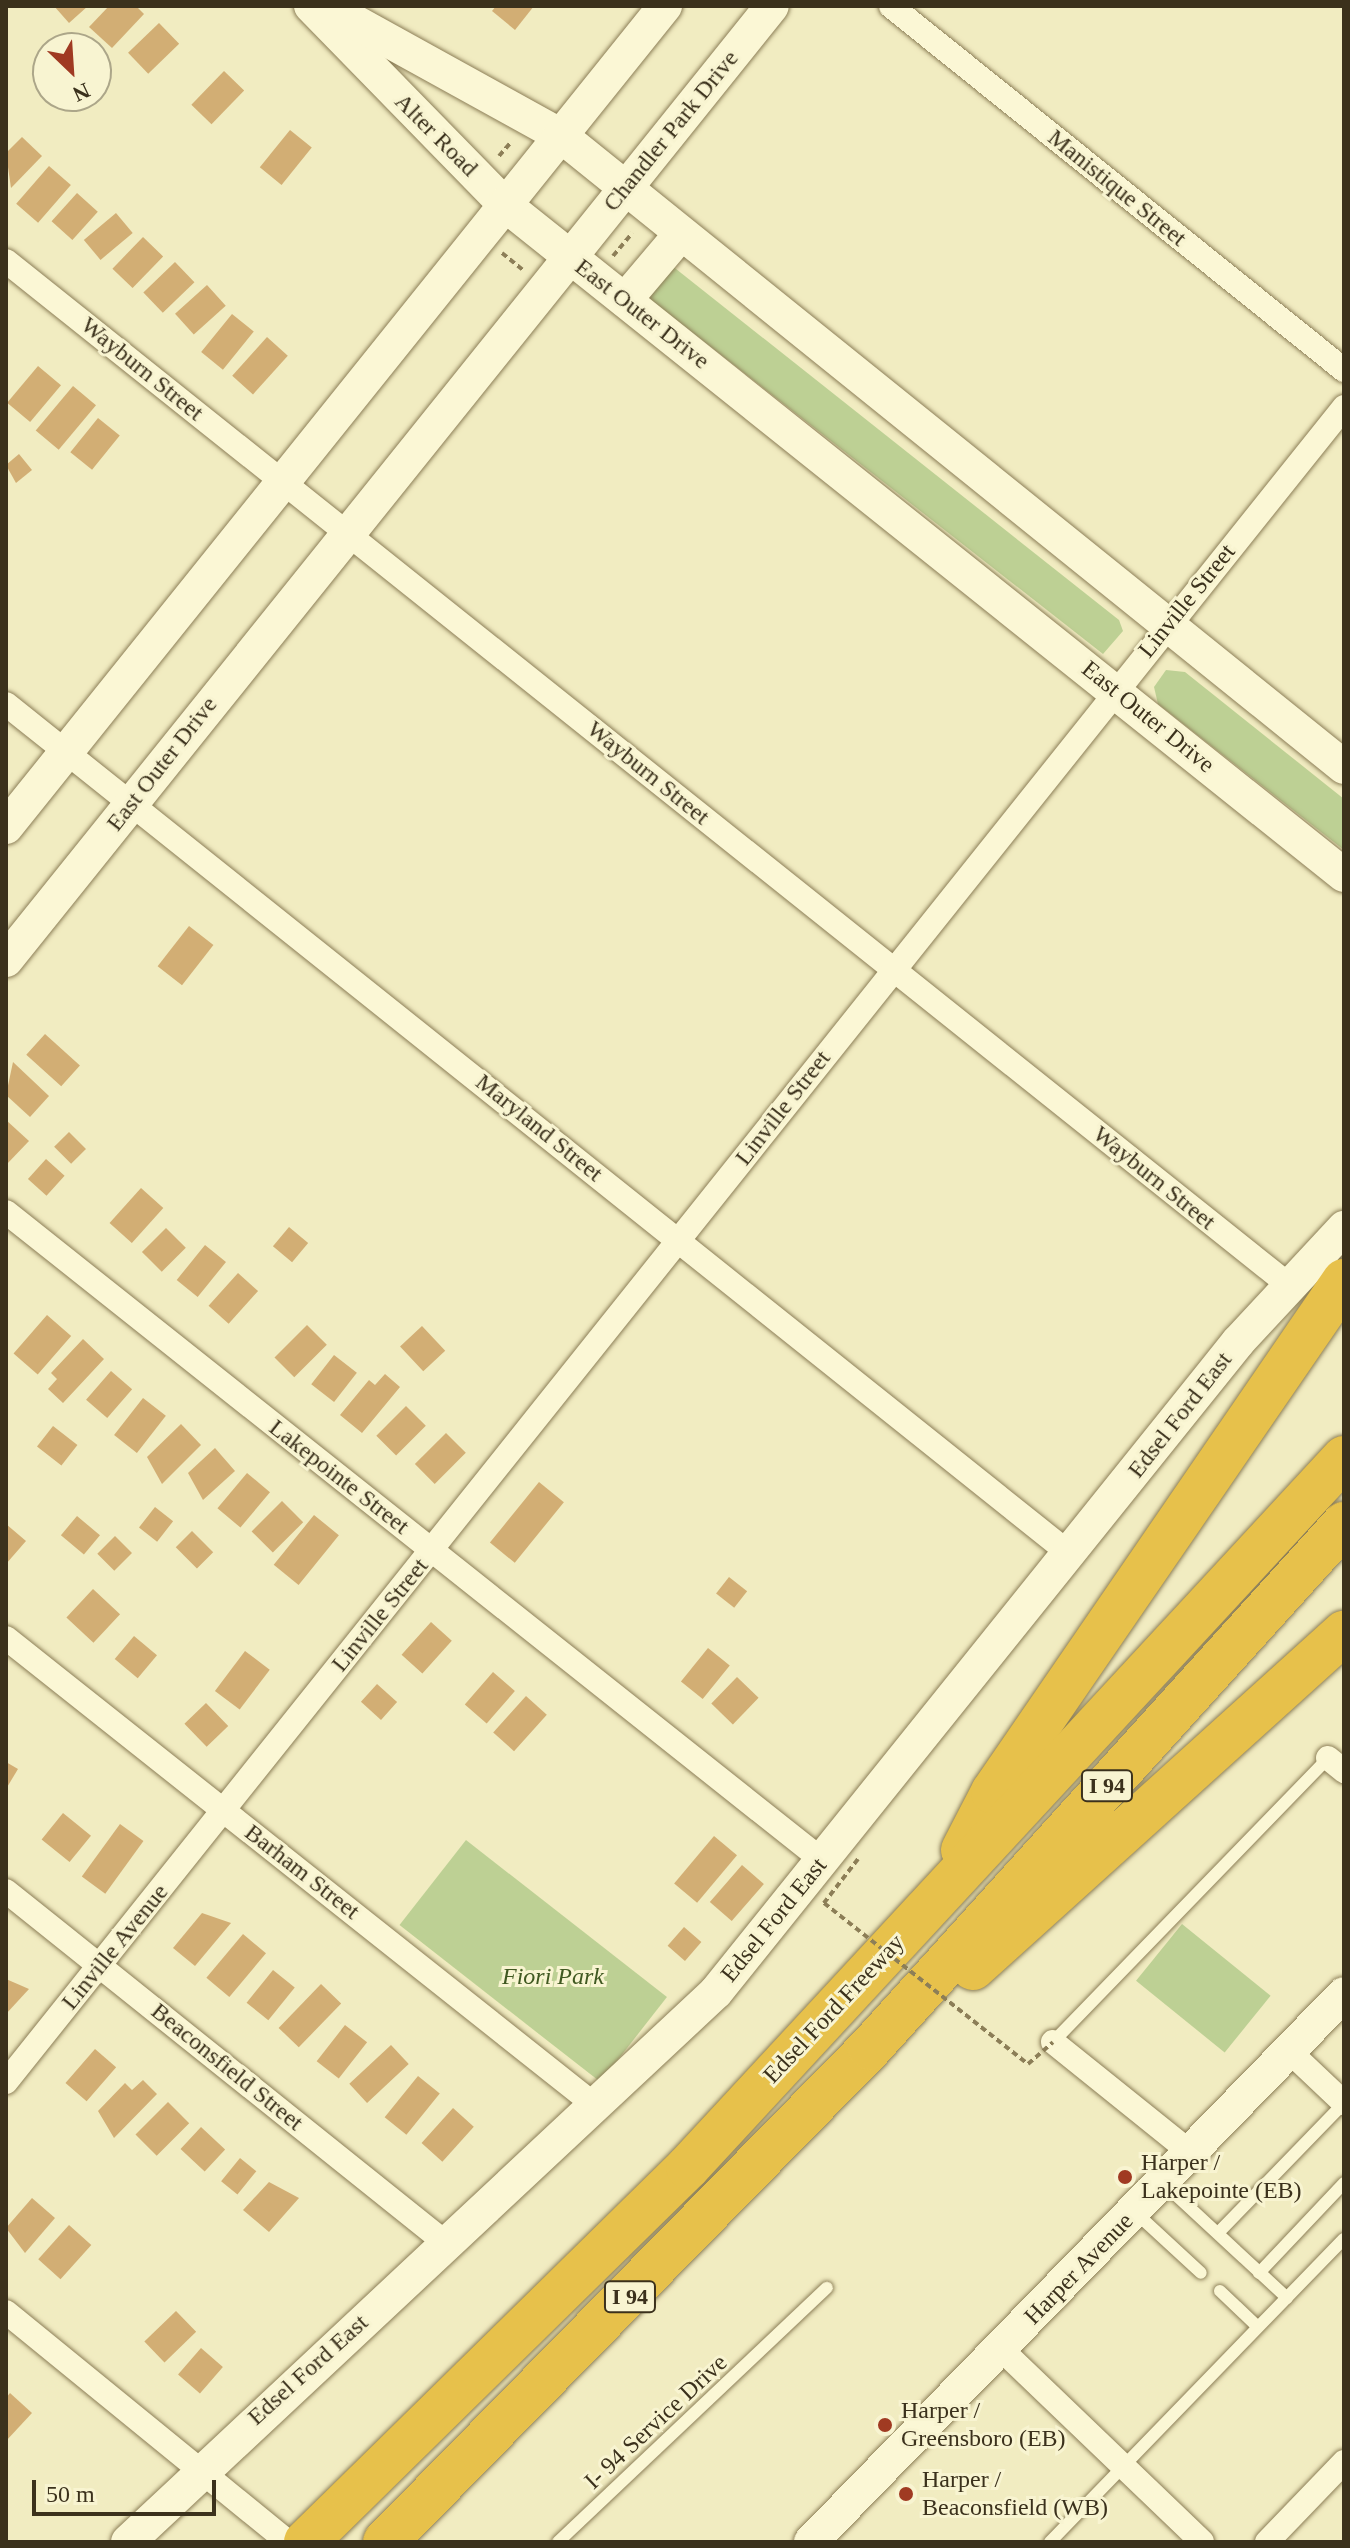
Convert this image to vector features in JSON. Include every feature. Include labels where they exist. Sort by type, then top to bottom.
[{"type":"highway","points":[[939,1896],[993,1792],[1344,1281]]},
{"type":"highway","name":"Edsel Ford Freeway","points":[[306,2542],[591,2266],[1344,1458]]},
{"type":"highway","name":"I 94","points":[[385,2542],[870,2048],[1344,1524]]},
{"type":"highway","points":[[870,2048],[998,1949],[1344,1633]]},
{"type":"street","name":"Alter Road","points":[[311,6],[504,204],[569,256]]},
{"type":"street","name":"Alter Road","points":[[326,6],[560,135]]},
{"type":"street","points":[[6,827],[281,480],[665,6]]},
{"type":"street","name":"Chandler Park Drive","points":[[569,256],[772,6]]},
{"type":"street","name":"Manistique Street","points":[[891,6],[1344,370]]},
{"type":"street","points":[[560,135],[679,236],[1344,767]]},
{"type":"street","points":[[625,300],[679,236]]},
{"type":"street","name":"East Outer Drive","points":[[6,960],[569,256],[1344,875]]},
{"type":"street","name":"Wayburn Street","points":[[6,261],[1290,1286]]},
{"type":"street","name":"Linville Street","points":[[224,1811],[892,969],[1344,407]]},
{"type":"street","name":"Maryland Street","points":[[6,704],[1070,1554]]},
{"type":"street","name":"Lakepointe Street","points":[[6,1212],[823,1861]]},
{"type":"street","name":"Edsel Ford East","points":[[128,2542],[213,2479],[447,2244],[597,2107],[716,1992],[1290,1286],[1344,1228]]},
{"type":"street","name":"Barham Street","points":[[6,1638],[597,2107]]},
{"type":"street","name":"Linville Avenue","points":[[6,2082],[224,1811]]},
{"type":"street","name":"Beaconsfield Street","points":[[6,1891],[447,2244]]},
{"type":"street","name":"Harper Avenue","points":[[811,2542],[1002,2350],[1344,1994]]},
{"type":"street","points":[[1053,2042],[1191,2153]]},
{"type":"street","points":[[1289,2051],[1344,2103]]},
{"type":"street","points":[[6,2312],[288,2542]]},
{"type":"street","points":[[1002,2350],[1202,2542]]},
{"type":"street","points":[[1267,2542],[1344,2462]]},
{"type":"lane","points":[[1053,2042],[1336,1765]]},
{"type":"lane","points":[[1218,2233],[1344,2103]]},
{"type":"lane","points":[[1163,2183],[1287,2298]]},
{"type":"lane","points":[[1259,2273],[1344,2183]]},
{"type":"lane","points":[[1135,2212],[1201,2273]]},
{"type":"lane","points":[[1050,2542],[1344,2239]]},
{"type":"lane","name":"I- 94 Service Drive","points":[[558,2542],[783,2335],[827,2288]]},
{"type":"lane","points":[[1220,2291],[1258,2327]]},
{"type":"path","points":[[489,167],[513,139]]},
{"type":"path","points":[[609,261],[632,233]]},
{"type":"path","points":[[495,248],[525,272]]},
{"type":"path","points":[[858,1859],[824,1903],[1028,2064],[1053,2042]]},
{"type":"green space","points":[[671,265],[1119,620],[1123,631],[1103,654],[651,300],[648,295]]},
{"type":"green space","points":[[1166,670],[1185,672],[1344,799],[1344,850],[1158,704],[1154,687]]},
{"type":"green space","name":"Fiori Park","points":[[466,1840],[667,1997],[600,2082],[400,1925]]},
{"type":"green space","points":[[1182,1924],[1271,1996],[1225,2052],[1136,1981]]},
{"type":"building","points":[[54,6],[88,6],[69,23]]},
{"type":"building","points":[[109,6],[136,6],[144,14],[112,48],[112,32],[94,32],[89,27]]},
{"type":"building","points":[[496,6],[534,6],[515,30],[492,11]]},
{"type":"building","points":[[159,23],[179,44],[148,74],[128,53]]},
{"type":"building","points":[[224,71],[244,90],[211,124],[191,105]]},
{"type":"building","points":[[290,130],[312,148],[282,185],[260,167]]},
{"type":"building","points":[[22,137],[42,156],[11,188],[6,153]]},
{"type":"building","points":[[49,166],[71,185],[38,223],[16,204]]},
{"type":"building","points":[[77,193],[98,212],[72,240],[52,221]]},
{"type":"building","points":[[116,213],[133,233],[101,260],[84,240]]},
{"type":"building","points":[[143,237],[163,256],[133,288],[112,269]]},
{"type":"building","points":[[175,262],[194,282],[163,313],[143,293]]},
{"type":"building","points":[[207,285],[226,306],[194,335],[175,314]]},
{"type":"building","points":[[232,314],[254,332],[223,370],[201,352]]},
{"type":"building","points":[[267,337],[288,356],[253,394],[232,376]]},
{"type":"building","points":[[38,366],[61,385],[30,422],[7,403]]},
{"type":"building","points":[[73,386],[96,405],[59,450],[36,430]]},
{"type":"building","points":[[98,418],[120,436],[92,470],[70,452]]},
{"type":"building","points":[[19,454],[32,470],[16,483],[6,465]]},
{"type":"building","points":[[189,926],[213,945],[182,985],[158,966]]},
{"type":"building","points":[[45,1034],[80,1065],[61,1086],[26,1055]]},
{"type":"building","points":[[13,1062],[49,1096],[30,1117],[6,1095]]},
{"type":"building","points":[[6,1120],[29,1141],[6,1165]]},
{"type":"building","points":[[69,1132],[86,1149],[71,1164],[54,1147]]},
{"type":"building","points":[[46,1159],[65,1176],[47,1196],[28,1179]]},
{"type":"building","points":[[141,1188],[163,1208],[132,1243],[110,1223]]},
{"type":"building","points":[[289,1227],[308,1243],[292,1262],[273,1246]]},
{"type":"building","points":[[166,1228],[186,1248],[162,1272],[142,1252]]},
{"type":"building","points":[[205,1245],[226,1262],[198,1297],[177,1280]]},
{"type":"building","points":[[238,1273],[258,1291],[229,1324],[209,1306]]},
{"type":"building","points":[[47,1315],[71,1336],[38,1374],[14,1353]]},
{"type":"building","points":[[307,1325],[327,1345],[294,1377],[274,1358]]},
{"type":"building","points":[[422,1326],[445,1351],[423,1371],[400,1346]]},
{"type":"building","points":[[83,1339],[104,1359],[63,1403],[48,1389],[57,1379],[51,1373]]},
{"type":"building","points":[[334,1355],[357,1373],[334,1402],[311,1384]]},
{"type":"building","points":[[111,1371],[132,1389],[107,1418],[86,1400]]},
{"type":"building","points":[[385,1374],[400,1387],[362,1433],[340,1415],[369,1380],[375,1385]]},
{"type":"building","points":[[143,1398],[166,1416],[137,1453],[114,1435]]},
{"type":"building","points":[[406,1406],[426,1426],[396,1455],[376,1436]]},
{"type":"building","points":[[181,1424],[201,1445],[162,1484],[147,1457]]},
{"type":"building","points":[[53,1426],[77,1445],[61,1466],[37,1446]]},
{"type":"building","points":[[446,1433],[466,1453],[435,1484],[415,1464]]},
{"type":"building","points":[[215,1448],[235,1471],[203,1500],[188,1473]]},
{"type":"building","points":[[247,1473],[270,1492],[240,1528],[217,1508]]},
{"type":"building","points":[[539,1482],[564,1502],[515,1563],[490,1543]]},
{"type":"building","points":[[282,1501],[303,1522],[273,1553],[252,1531]]},
{"type":"building","points":[[155,1507],[173,1521],[157,1542],[139,1527]]},
{"type":"building","points":[[314,1515],[339,1535],[299,1585],[274,1565]]},
{"type":"building","points":[[77,1516],[100,1535],[84,1554],[61,1535]]},
{"type":"building","points":[[6,1524],[26,1541],[6,1564]]},
{"type":"building","points":[[192,1531],[213,1552],[197,1568],[176,1547]]},
{"type":"building","points":[[115,1536],[132,1553],[114,1571],[97,1554]]},
{"type":"building","points":[[729,1577],[747,1591],[734,1608],[716,1594]]},
{"type":"building","points":[[93,1589],[120,1614],[93,1643],[66,1618]]},
{"type":"building","points":[[431,1622],[452,1641],[422,1673],[402,1655]]},
{"type":"building","points":[[134,1636],[157,1655],[138,1678],[115,1659]]},
{"type":"building","points":[[708,1648],[730,1666],[703,1699],[681,1681]]},
{"type":"building","points":[[245,1651],[270,1670],[240,1710],[215,1691]]},
{"type":"building","points":[[493,1672],[515,1691],[487,1723],[465,1704]]},
{"type":"building","points":[[737,1677],[759,1698],[733,1724],[711,1704]]},
{"type":"building","points":[[377,1684],[397,1702],[381,1720],[361,1702]]},
{"type":"building","points":[[526,1696],[547,1715],[514,1751],[493,1732]]},
{"type":"building","points":[[206,1703],[228,1726],[207,1747],[184,1724]]},
{"type":"building","points":[[6,1762],[18,1769],[6,1789]]},
{"type":"building","points":[[63,1813],[91,1836],[70,1862],[42,1839]]},
{"type":"building","points":[[120,1824],[143,1841],[105,1894],[82,1877]]},
{"type":"building","points":[[714,1836],[737,1855],[697,1903],[674,1883]]},
{"type":"building","points":[[742,1865],[764,1884],[732,1921],[710,1902]]},
{"type":"building","points":[[202,1913],[231,1923],[195,1966],[173,1948]]},
{"type":"building","points":[[684,1927],[701,1942],[685,1961],[668,1946]]},
{"type":"building","points":[[243,1934],[266,1953],[229,1997],[206,1978]]},
{"type":"building","points":[[273,1970],[295,1988],[268,2020],[247,2003]]},
{"type":"building","points":[[6,1979],[29,1989],[6,2014]]},
{"type":"building","points":[[321,1984],[341,2003],[299,2047],[279,2028]]},
{"type":"building","points":[[345,2025],[367,2042],[339,2078],[317,2061]]},
{"type":"building","points":[[391,2045],[409,2064],[367,2103],[349,2084]]},
{"type":"building","points":[[95,2049],[116,2067],[87,2101],[65,2083]]},
{"type":"building","points":[[418,2076],[440,2094],[406,2135],[385,2117]]},
{"type":"building","points":[[143,2080],[157,2094],[114,2138],[98,2111],[125,2083],[132,2090]]},
{"type":"building","points":[[168,2102],[189,2123],[157,2156],[135,2135]]},
{"type":"building","points":[[453,2108],[474,2127],[442,2162],[422,2143]]},
{"type":"building","points":[[201,2127],[225,2150],[205,2171],[181,2149]]},
{"type":"building","points":[[240,2158],[256,2171],[237,2195],[221,2181]]},
{"type":"building","points":[[269,2182],[299,2198],[269,2232],[243,2210]]},
{"type":"building","points":[[32,2198],[55,2218],[25,2253],[6,2228]]},
{"type":"building","points":[[69,2225],[91,2245],[61,2279],[38,2259]]},
{"type":"building","points":[[176,2311],[196,2332],[164,2362],[144,2342]]},
{"type":"building","points":[[201,2348],[223,2367],[200,2393],[178,2374]]},
{"type":"building","points":[[10,2393],[32,2413],[6,2441],[6,2398]]},
{"type":"place","name":"Harper / Lakepointe (EB)","points":[[1125,2177]]},
{"type":"place","name":"Harper / Greensboro (EB)","points":[[885,2425]]},
{"type":"place","name":"Harper / Beaconsfield (WB)","points":[[906,2494]]}]
